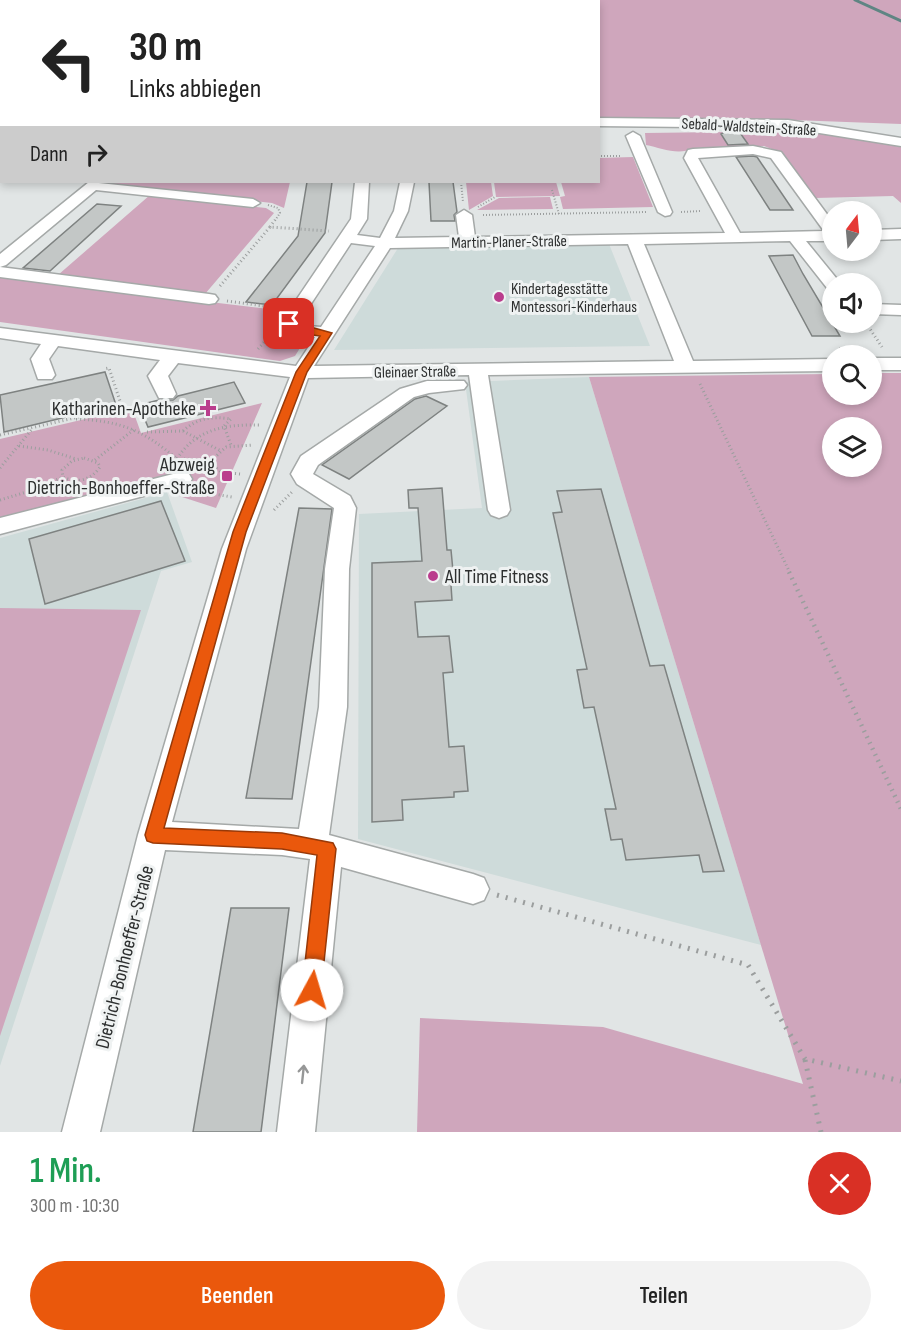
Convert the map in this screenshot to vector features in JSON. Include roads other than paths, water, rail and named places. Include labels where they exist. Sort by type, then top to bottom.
[{"type":"street","name":"Sebald-Waldstein-Straße","points":[[600,122],[632,129],[788,124],[901,142]]},
{"type":"street","name":"Sebald-Waldstein-Straße","points":[[617,138],[632,129]]},
{"type":"street","points":[[632,129],[665,212]]},
{"type":"street","points":[[735,238],[691,155],[700,151],[766,152],[776,155],[822,217]]},
{"type":"street","points":[[0,262],[95,183],[253,203]]},
{"type":"street","points":[[327,333],[304,331],[293,317],[359,219],[362,183]]},
{"type":"street","points":[[301,372],[385,243],[401,211],[407,183]]},
{"type":"street","points":[[464,215],[468,242]]},
{"type":"street","points":[[882,235],[901,234]]},
{"type":"street","name":"Martin-Planer-Straße","points":[[349,235],[385,243],[822,236]]},
{"type":"street","points":[[794,236],[824,273]]},
{"type":"street","points":[[633,239],[686,367]]},
{"type":"street","points":[[0,272],[209,299]]},
{"type":"street","points":[[882,309],[901,310]]},
{"type":"street","name":"Gleinaer Straße","points":[[0,333],[301,372],[822,364]]},
{"type":"street","points":[[45,375],[40,358],[53,340]]},
{"type":"street","points":[[166,394],[158,376],[173,357]]},
{"type":"street","points":[[470,370],[499,510]]},
{"type":"street","points":[[296,1132],[319,847],[333,707],[337,569],[345,508],[342,501],[305,479],[302,474],[309,461],[407,393],[427,387],[455,386],[461,383],[470,370]]},
{"type":"street","name":"Dietrich-Bonhoeffer-Straße","points":[[81,1132],[153,835],[219,598],[256,487],[301,372]]},
{"type":"street","points":[[0,526],[179,469]]},
{"type":"street","points":[[153,835],[282,841],[319,847],[473,889]]},
{"type":"waterway","points":[[855,0],[901,21]]},
{"type":"place","name":"Kindertagesstätte Montessori-Kinderhaus","points":[[499,297]]},
{"type":"place","name":"Katharinen-Apotheke","points":[[208,408]]},
{"type":"place","name":"Abzweig Dietrich-Bonhoeffer-Straße","points":[[227,476]]},
{"type":"place","name":"All Time Fitness","points":[[433,576]]}]
